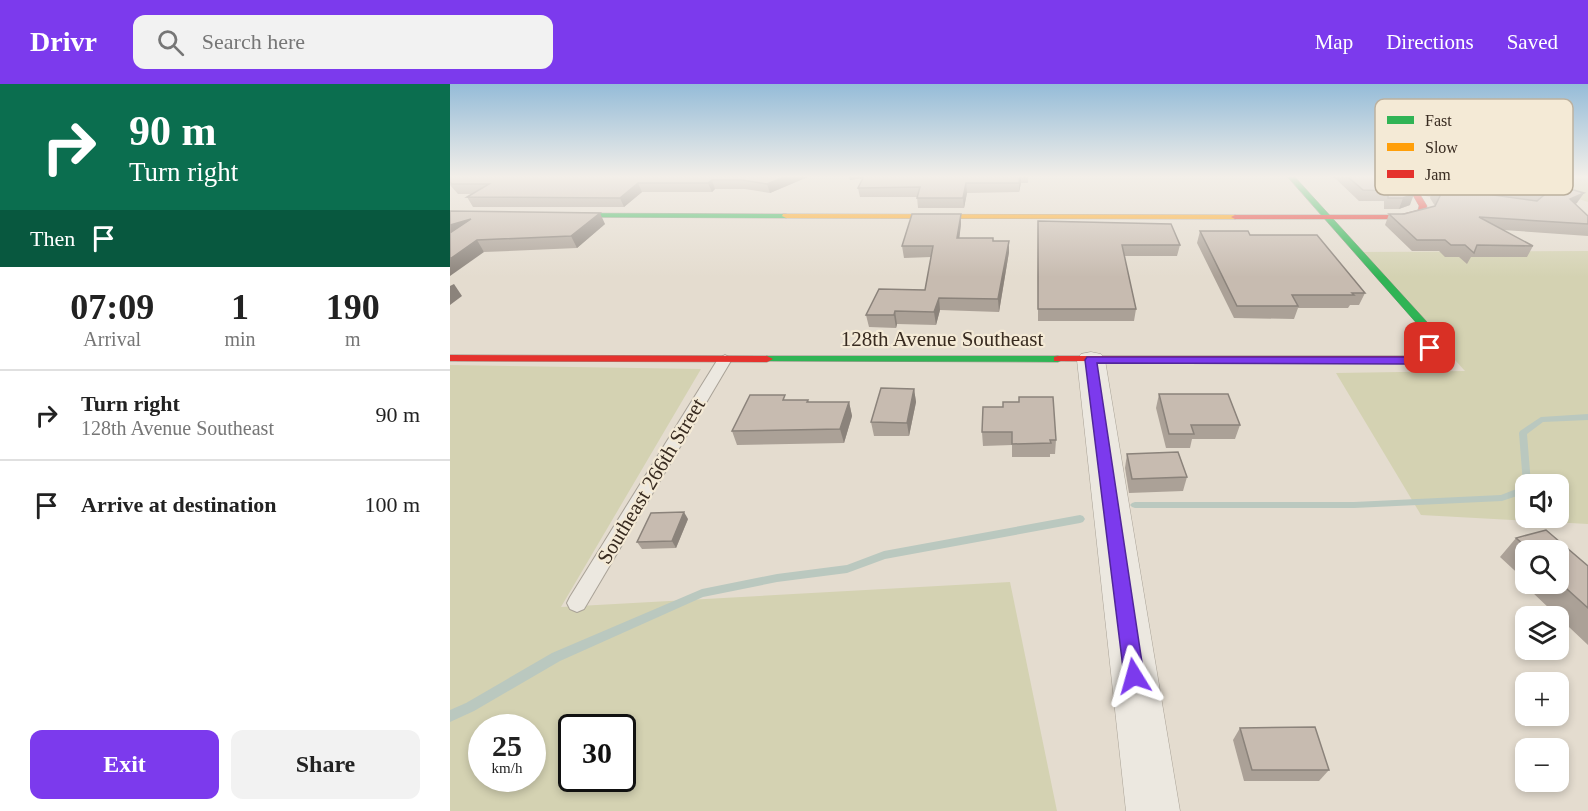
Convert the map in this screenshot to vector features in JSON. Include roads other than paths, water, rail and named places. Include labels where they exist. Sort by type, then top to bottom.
[{"type":"street","points":[[1320,210],[1325,216]]},
{"type":"street","points":[[546,215],[1399,217],[1422,210]]},
{"type":"street","name":"128th Avenue Southeast","points":[[450,358],[1405,360],[1421,358],[1430,348],[1428,336],[1422,324],[1325,216]]},
{"type":"street","points":[[1091,360],[1153,811]]},
{"type":"lane","name":"Southeast 266th Street","points":[[577,603],[725,359]]},
{"type":"waterway","points":[[1526,474],[1523,433],[1541,420],[1588,417]]},
{"type":"waterway","points":[[1135,505],[1354,505],[1502,498],[1515,493]]},
{"type":"waterway","points":[[450,716],[470,707],[556,657],[702,593],[777,578],[847,569],[884,555],[1080,519]]}]
